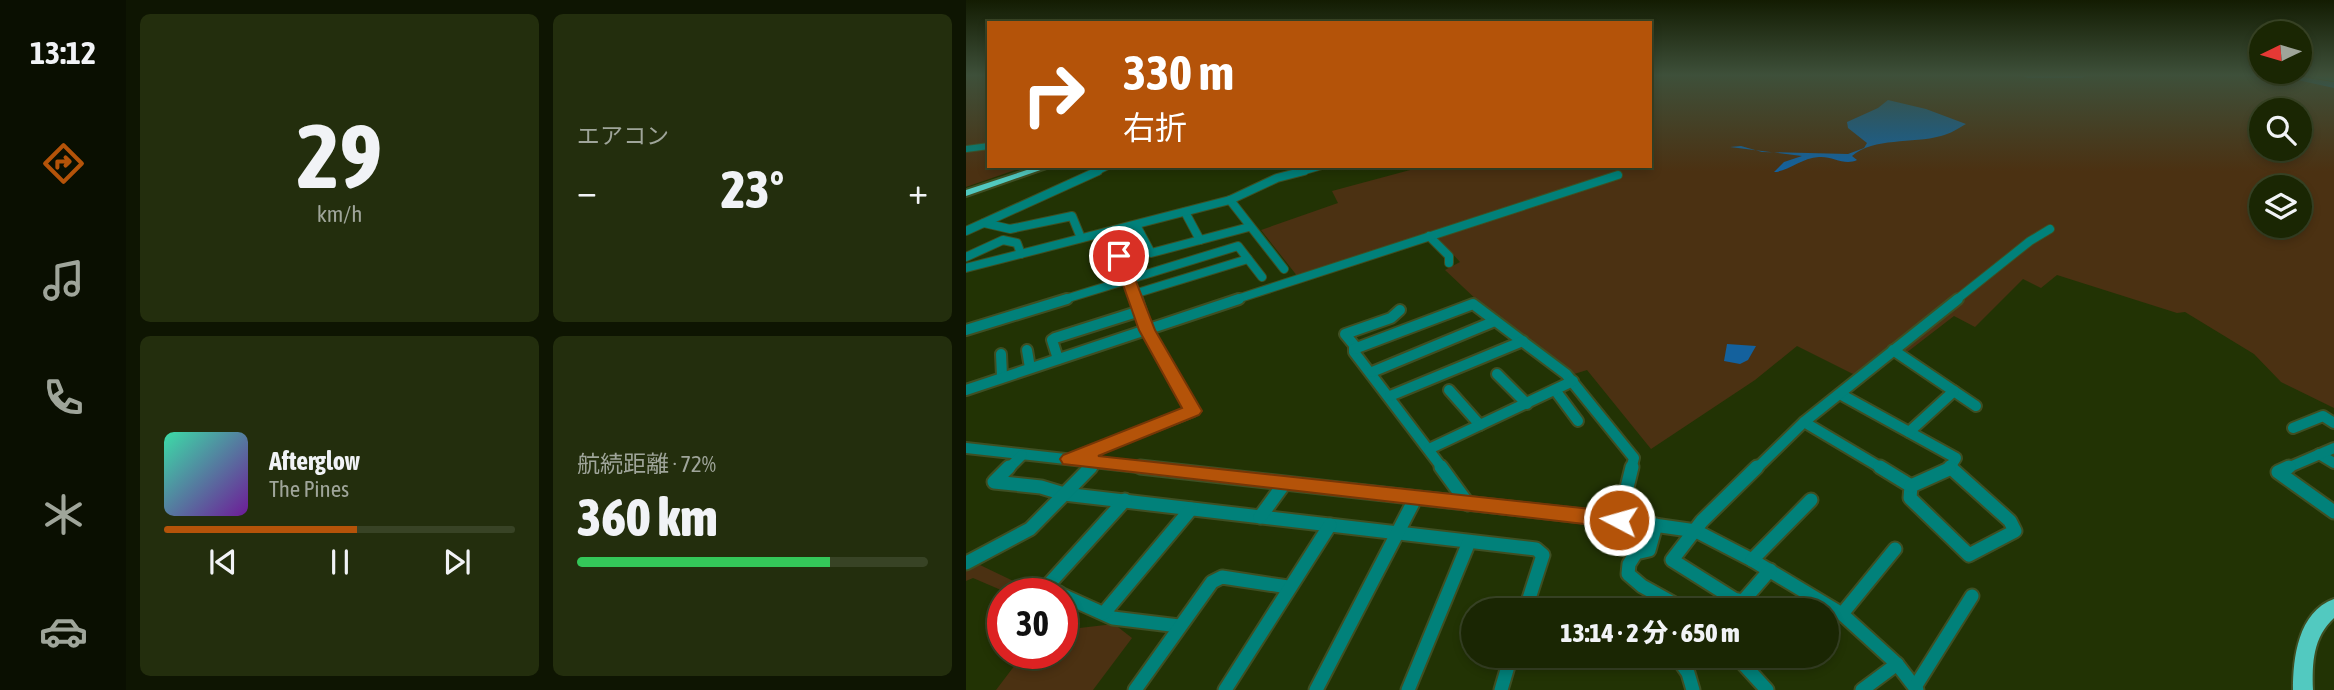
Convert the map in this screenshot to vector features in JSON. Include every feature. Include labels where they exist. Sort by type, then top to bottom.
[{"type":"main road","points":[[966,193],[1042,168]]},
{"type":"main road","points":[[2303,690],[2304,650],[2311,630],[2324,614],[2334,607]]},
{"type":"street","points":[[966,149],[987,146]]},
{"type":"street","points":[[966,231],[1104,168]]},
{"type":"street","points":[[1004,213],[1014,213],[1111,168]]},
{"type":"street","points":[[966,268],[1230,200],[1277,178],[1314,168]]},
{"type":"street","points":[[966,390],[1618,176]]},
{"type":"street","points":[[1230,200],[1248,227],[1284,269]]},
{"type":"street","points":[[1185,212],[1200,240]]},
{"type":"street","points":[[984,223],[1010,229],[1072,216],[1081,238]]},
{"type":"street","points":[[1136,225],[1151,253],[1248,227]]},
{"type":"street","points":[[1770,570],[1743,601],[1734,599],[1672,559],[1702,521],[1804,422],[2030,240],[2050,229]]},
{"type":"street","points":[[1070,459],[1193,411],[1147,330],[1130,279],[1109,233]]},
{"type":"street","points":[[1429,236],[1450,256],[1449,263]]},
{"type":"street","points":[[966,257],[1003,240],[1017,243],[1021,254]]},
{"type":"street","points":[[968,332],[1238,246],[1262,277]]},
{"type":"street","points":[[1134,294],[1248,259]]},
{"type":"street","points":[[1354,349],[1474,304],[1573,381],[1634,458],[1619,520]]},
{"type":"street","points":[[1400,310],[1391,318],[1345,332],[1354,349],[1468,504]]},
{"type":"street","points":[[1058,359],[1052,340],[1055,338],[1140,311]]},
{"type":"street","points":[[1372,372],[1495,321]]},
{"type":"street","points":[[1390,396],[1523,341]]},
{"type":"street","points":[[1893,350],[1976,406]]},
{"type":"street","points":[[1027,351],[1030,368]]},
{"type":"street","points":[[1002,354],[1002,376]]},
{"type":"street","points":[[1497,374],[1527,404]]},
{"type":"street","points":[[1429,449],[1573,381]]},
{"type":"street","points":[[1449,390],[1480,425]]},
{"type":"street","points":[[1555,390],[1578,421]]},
{"type":"street","points":[[1909,432],[1954,391]]},
{"type":"street","points":[[1840,394],[1956,458],[1949,469],[1911,486]]},
{"type":"street","points":[[2293,428],[2323,416],[2334,423]]},
{"type":"street","points":[[1804,422],[1911,486]]},
{"type":"street","points":[[966,448],[1656,524],[1696,531],[1770,570],[1842,614],[1897,664],[1916,689],[1972,596]]},
{"type":"street","points":[[2334,448],[2278,472],[2334,512]]},
{"type":"street","points":[[2319,454],[2334,463]]},
{"type":"street","points":[[1022,455],[994,482],[1041,487],[1064,494],[1542,552],[1529,598]]},
{"type":"street","points":[[966,563],[1030,529],[1096,462]]},
{"type":"street","points":[[1911,486],[1910,498],[1969,555],[2015,531],[2010,521],[1949,469]]},
{"type":"street","points":[[1260,517],[1284,484]]},
{"type":"street","points":[[1316,690],[1415,499]]},
{"type":"street","points":[[1055,578],[1125,500]]},
{"type":"street","points":[[1752,560],[1811,500]]},
{"type":"street","points":[[1104,613],[1191,509]]},
{"type":"street","points":[[1656,524],[1649,550],[1639,550],[1633,556],[1628,574],[1642,586],[1664,598]]},
{"type":"street","points":[[1225,690],[1330,525]]},
{"type":"street","points":[[1408,690],[1469,542]]},
{"type":"street","points":[[1842,614],[1895,549]]},
{"type":"street","points":[[1135,690],[1212,582],[1222,577],[1289,587]]},
{"type":"street","points":[[1078,602],[1113,618],[1179,626]]},
{"type":"street","points":[[1862,690],[1897,664]]},
{"type":"street","points":[[1505,689],[1509,668]]},
{"type":"street","points":[[1684,668],[1693,690]]},
{"type":"street","points":[[1746,668],[1767,690]]},
{"type":"shaded area","points":[[966,107],[987,107],[987,168],[1021,168],[966,187]]},
{"type":"shaded area","points":[[1652,107],[2249,107],[2249,161],[2312,161],[2312,107],[2334,107],[2334,408],[2281,382],[2254,354],[2185,312],[2177,313],[2057,275],[2041,288],[2023,279],[1975,327],[1954,316],[1906,353],[1893,345],[1855,375],[1797,346],[1755,380],[1651,449],[1587,370],[1571,375],[1480,303],[1445,270],[1460,262],[1434,234],[1298,277],[1261,230],[1338,203],[1332,191],[1418,168],[1652,168]]},
{"type":"shaded area","points":[[980,565],[1007,578],[987,578],[987,584],[973,578],[966,581],[966,571]]},
{"type":"shaded area","points":[[1114,624],[1132,638],[1093,690],[996,690],[1012,669],[1078,669],[1078,628]]},
{"type":"water","points":[[1879,107],[1918,107],[1966,124],[1941,136],[1871,146],[1852,156],[1857,160],[1852,162],[1819,157],[1774,172],[1784,162],[1802,156],[1772,152],[1848,154],[1864,148],[1867,143],[1848,128],[1847,122]]},
{"type":"water","points":[[1727,344],[1756,346],[1748,360],[1740,364],[1724,361]]},
{"type":"route","points":[[1119,256],[1130,279],[1147,330],[1193,411],[1070,459],[1619,520]]}]
